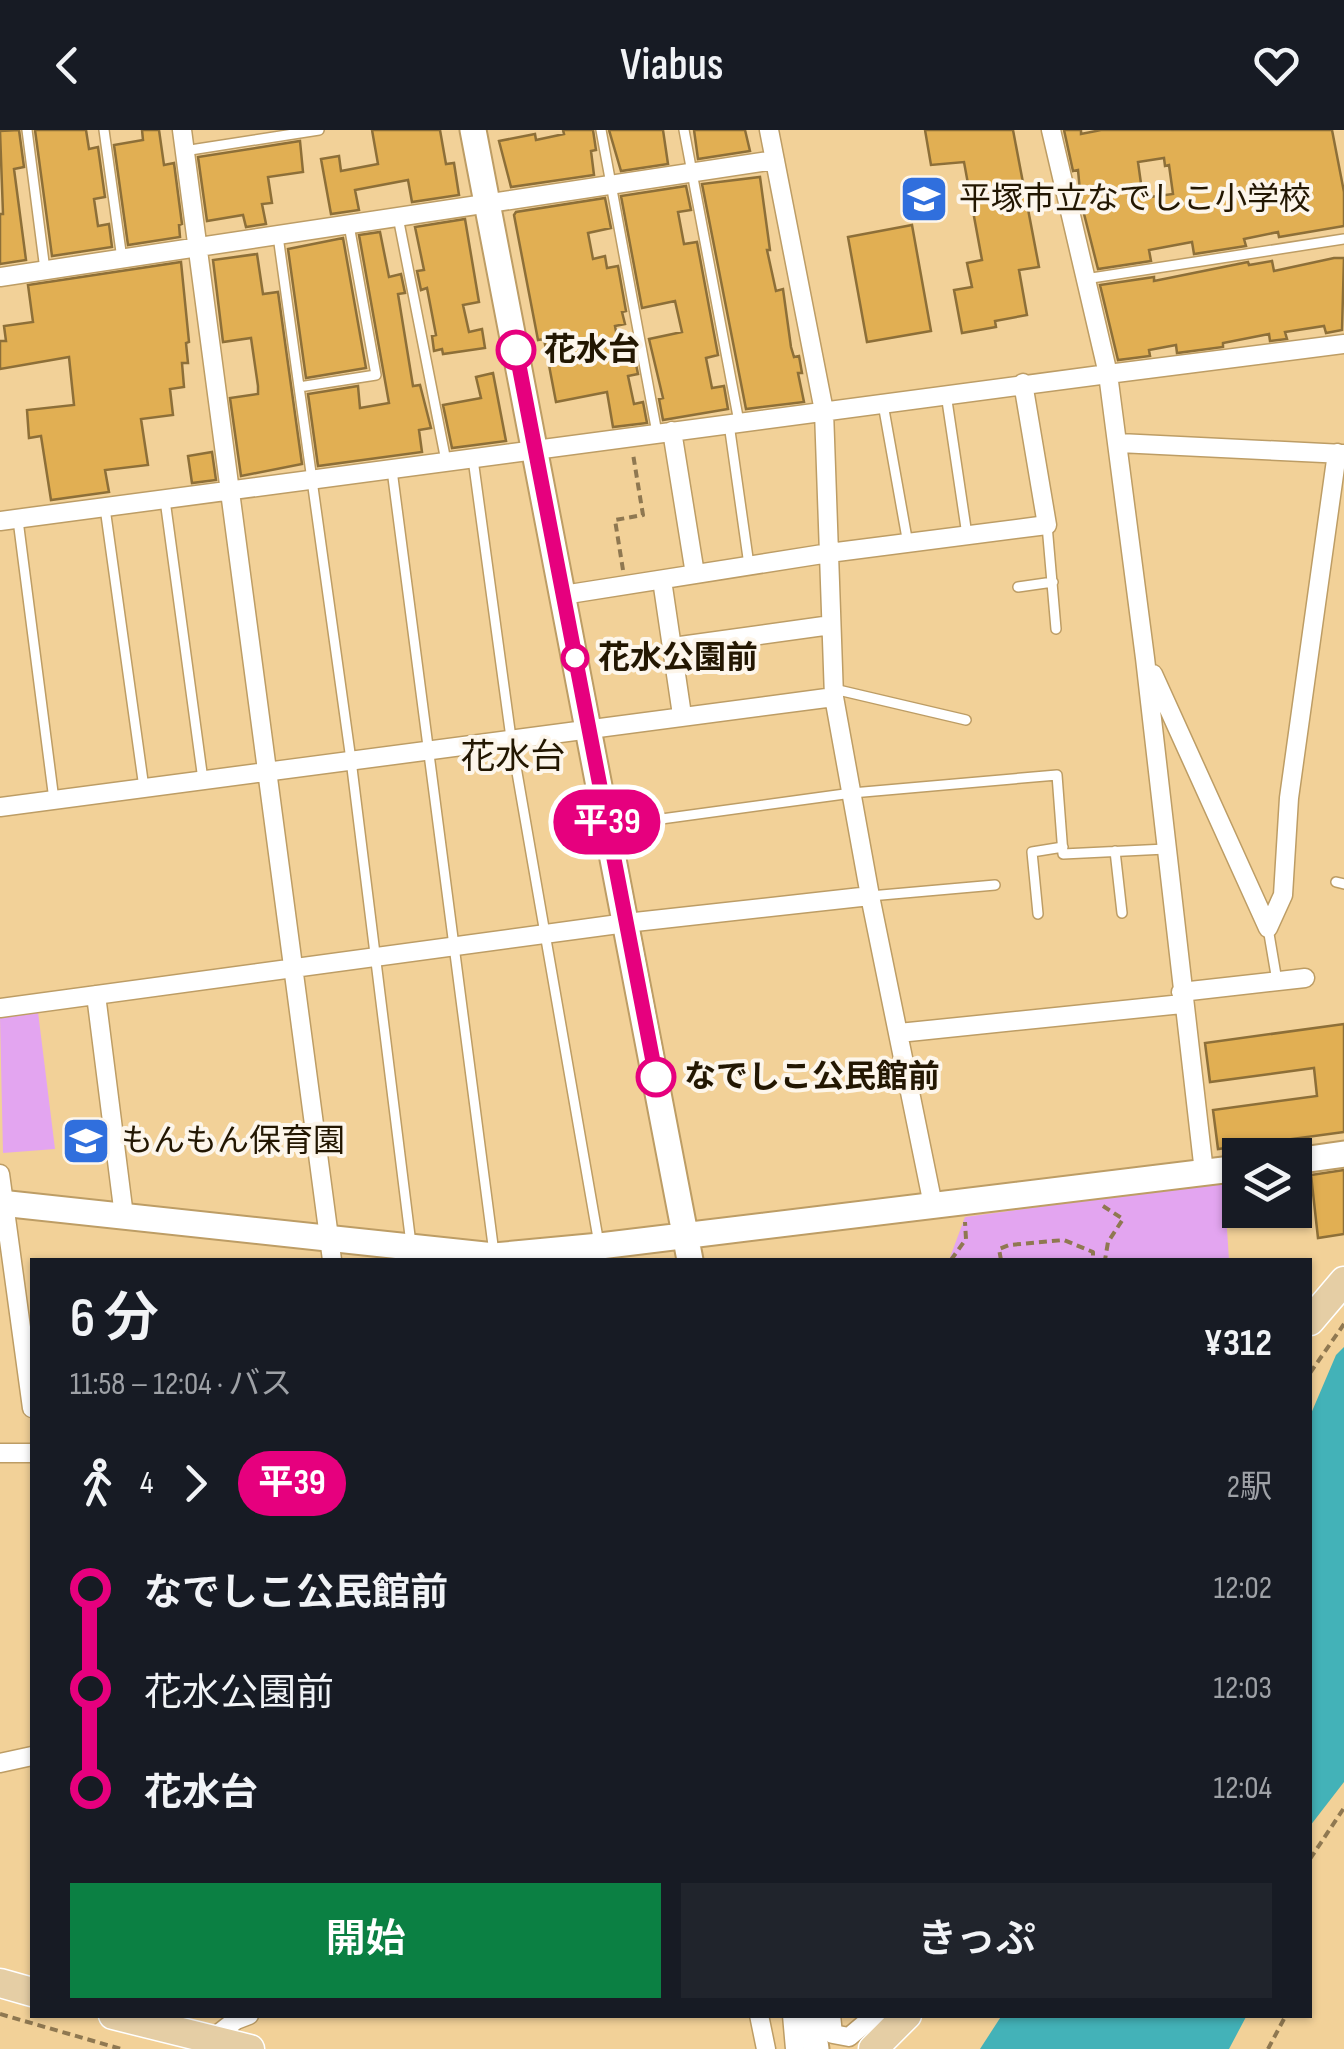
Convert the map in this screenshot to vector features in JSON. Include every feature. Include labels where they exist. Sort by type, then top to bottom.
[{"type":"main road","points":[[1312,1318],[1344,1281]]},
{"type":"main road","points":[[0,1982],[30,1991]]},
{"type":"main road","points":[[134,2018],[168,2023],[250,2049]]},
{"type":"main road","points":[[873,2049],[903,2018]]},
{"type":"street","points":[[182,130],[331,1249]]},
{"type":"street","points":[[473,130],[690,1258]]},
{"type":"street","points":[[769,130],[824,411],[834,693],[870,896],[933,1205]]},
{"type":"street","points":[[1051,130],[1108,374],[1119,444],[1204,1172]]},
{"type":"street","points":[[0,277],[775,160]]},
{"type":"street","points":[[9,520],[1024,383],[1344,344]]},
{"type":"street","points":[[563,596],[829,553],[1047,525],[1024,383]]},
{"type":"street","points":[[665,432],[695,574]]},
{"type":"street","points":[[1119,444],[1340,454],[1289,798],[1283,894],[1268,928]]},
{"type":"street","points":[[662,580],[682,715]]},
{"type":"street","points":[[673,648],[832,625]]},
{"type":"street","points":[[1146,658],[1268,928]]},
{"type":"street","points":[[0,807],[834,693]]},
{"type":"street","points":[[0,1008],[626,923],[870,896]]},
{"type":"street","points":[[899,1032],[1182,998],[1305,978]]},
{"type":"street","points":[[96,994],[124,1216]]},
{"type":"street","points":[[1312,1159],[1344,1154]]},
{"type":"street","points":[[2,1204],[124,1216],[331,1249],[412,1248],[494,1256],[605,1250],[686,1234],[1222,1170]]},
{"type":"street","points":[[0,1174],[30,1394]]},
{"type":"street","points":[[0,1453],[30,1453]]},
{"type":"street","points":[[0,1763],[30,1756]]},
{"type":"street","points":[[213,2038],[241,2018]]},
{"type":"street","points":[[760,2018],[766,2049]]},
{"type":"street","points":[[792,2018],[795,2049]]},
{"type":"street","points":[[811,2018],[816,2049]]},
{"type":"street","points":[[831,2018],[833,2034],[849,2036],[871,2018]]},
{"type":"lane","points":[[27,130],[45,270]]},
{"type":"lane","points":[[104,130],[122,259]]},
{"type":"lane","points":[[184,151],[319,130]]},
{"type":"lane","points":[[601,130],[665,432]]},
{"type":"lane","points":[[684,130],[734,423],[750,565]]},
{"type":"lane","points":[[398,217],[446,461]]},
{"type":"lane","points":[[299,388],[376,375],[348,225]]},
{"type":"lane","points":[[278,236],[351,760],[412,1248]]},
{"type":"lane","points":[[1085,278],[1344,239]]},
{"type":"lane","points":[[946,394],[967,535]]},
{"type":"lane","points":[[882,402],[908,544]]},
{"type":"lane","points":[[472,458],[511,738],[605,1250]]},
{"type":"lane","points":[[392,469],[494,1256]]},
{"type":"lane","points":[[165,499],[203,780]]},
{"type":"lane","points":[[105,507],[144,788]]},
{"type":"lane","points":[[9,520],[54,800]]},
{"type":"lane","points":[[1047,525],[1056,628]]},
{"type":"lane","points":[[1018,587],[1053,582]]},
{"type":"lane","points":[[834,693],[966,720]]},
{"type":"lane","points":[[608,827],[852,793],[1057,776],[1063,854],[1166,849]]},
{"type":"lane","points":[[1038,914],[1032,852],[1063,848]]},
{"type":"lane","points":[[1115,852],[1122,913]]},
{"type":"lane","points":[[870,896],[995,885]]},
{"type":"lane","points":[[1268,928],[1276,981]]},
{"type":"path","points":[[624,580],[615,520],[643,514],[631,445]]},
{"type":"path","points":[[1100,1204],[1123,1219],[1108,1242],[1105,1258]]},
{"type":"path","points":[[952,1258],[966,1239],[965,1218]]},
{"type":"path","points":[[1001,1258],[999,1249],[1009,1244],[1064,1240],[1094,1252],[1093,1258]]},
{"type":"path","points":[[1312,1370],[1344,1324]]},
{"type":"path","points":[[1312,1856],[1344,1808]]},
{"type":"path","points":[[0,2014],[121,2049]]},
{"type":"path","points":[[1268,2049],[1284,2018]]},
{"type":"shaded area","points":[[38,1012],[55,1149],[3,1153],[0,1017]]},
{"type":"shaded area","points":[[1222,1182],[1222,1228],[1227,1228],[1229,1258],[950,1258],[965,1217]]},
{"type":"water","points":[[1344,1347],[1344,1782],[1312,1823],[1312,1411],[1336,1355]]},
{"type":"water","points":[[1000,2018],[1245,2018],[1229,2049],[980,2049]]},
{"type":"building","points":[[19,130],[24,167],[14,169],[26,260],[0,264],[0,131]]},
{"type":"building","points":[[35,130],[86,130],[89,149],[98,147],[105,197],[94,199],[98,226],[109,224],[112,247],[52,256]]},
{"type":"building","points":[[142,130],[159,130],[164,165],[174,163],[182,224],[180,237],[128,245],[114,145],[143,140]]},
{"type":"building","points":[[372,130],[440,130],[446,164],[454,163],[459,195],[412,202],[408,180],[355,190],[359,210],[331,214],[321,159],[339,156],[341,171],[378,164]]},
{"type":"building","points":[[563,130],[593,130],[594,175],[511,187],[499,141],[535,134],[536,140],[564,134]]},
{"type":"building","points":[[609,130],[663,130],[668,164],[621,171]]},
{"type":"building","points":[[694,130],[745,130],[750,151],[698,159]]},
{"type":"building","points":[[925,130],[1013,130],[1039,267],[1019,270],[1027,315],[995,321],[996,327],[962,333],[954,290],[972,287],[967,263],[982,260],[964,162],[931,165]]},
{"type":"building","points":[[1064,130],[1081,130],[1081,134],[1101,130],[1332,130],[1344,192],[1344,226],[1279,237],[1278,232],[1244,239],[1246,246],[1194,254],[1192,242],[1149,250],[1151,261],[1098,269],[1081,202],[1078,170],[1073,171]],"holes":[[[1164,158],[1165,166],[1169,165],[1173,194],[1143,198],[1138,162]]]},
{"type":"building","points":[[300,141],[303,172],[268,177],[272,203],[262,204],[266,224],[246,227],[243,215],[207,221],[198,157]]},
{"type":"building","points":[[760,177],[767,250],[776,291],[783,289],[791,347],[794,357],[799,356],[804,402],[746,409],[702,184]]},
{"type":"building","points":[[686,186],[691,210],[678,212],[684,244],[697,242],[718,355],[706,358],[712,388],[724,386],[728,409],[663,420],[659,399],[663,398],[649,339],[682,332],[675,301],[642,308],[621,196]]},
{"type":"building","points":[[605,198],[611,228],[588,233],[593,259],[605,256],[607,268],[618,266],[626,311],[622,312],[625,324],[615,326],[620,353],[633,350],[638,374],[628,376],[634,404],[643,402],[647,423],[613,427],[607,392],[556,402],[544,339],[538,340],[514,215]]},
{"type":"building","points":[[465,219],[479,302],[463,305],[469,332],[482,329],[485,348],[443,354],[442,349],[434,351],[432,336],[436,335],[427,288],[421,290],[417,271],[424,270],[415,227]]},
{"type":"building","points":[[912,225],[931,331],[867,342],[848,237]]},
{"type":"building","points":[[380,232],[389,277],[401,274],[405,293],[398,294],[413,386],[420,385],[431,428],[419,430],[422,452],[318,466],[308,394],[358,386],[360,408],[389,403],[359,235]]},
{"type":"building","points":[[343,238],[366,368],[306,378],[288,249]]},
{"type":"building","points":[[257,254],[263,294],[278,292],[302,464],[241,476],[230,398],[258,394],[258,386],[251,338],[223,342],[213,260]]},
{"type":"building","points":[[1344,258],[1342,330],[1326,333],[1324,326],[1285,332],[1287,339],[1270,341],[1269,334],[1223,343],[1223,347],[1177,353],[1176,345],[1149,350],[1150,356],[1118,360],[1100,285],[1154,277],[1154,281],[1248,262],[1249,265],[1272,261],[1274,271]]},
{"type":"building","points":[[181,262],[188,363],[182,363],[184,387],[170,389],[173,415],[141,419],[148,465],[105,470],[109,492],[51,500],[41,436],[29,438],[27,410],[74,405],[69,357],[0,369],[0,341],[6,341],[4,326],[33,322],[28,285]]},
{"type":"building","points":[[493,373],[506,441],[452,448],[443,405],[481,398],[476,377]]},
{"type":"building","points":[[212,452],[216,480],[192,483],[188,456]]},
{"type":"building","points":[[1344,1024],[1344,1132],[1300,1138],[1222,1138],[1222,1148],[1218,1149],[1213,1110],[1317,1096],[1314,1068],[1210,1082],[1205,1043]]},
{"type":"building","points":[[1344,1170],[1344,1234],[1318,1238],[1312,1175]]},
{"type":"bus line","name":"平39","points":[[516,350],[656,1077]]},
{"type":"place","name":"平塚市立なでしこ小学校","points":[[924,199]]},
{"type":"place","name":"花水台","points":[[516,350]]},
{"type":"place","name":"花水公園前","points":[[575,658]]},
{"type":"place","name":"なでしこ公民館前","points":[[656,1077]]},
{"type":"place","name":"もんもん保育園","points":[[86,1141]]},
{"type":"district","name":"花水台","points":[[513,757]]}]
